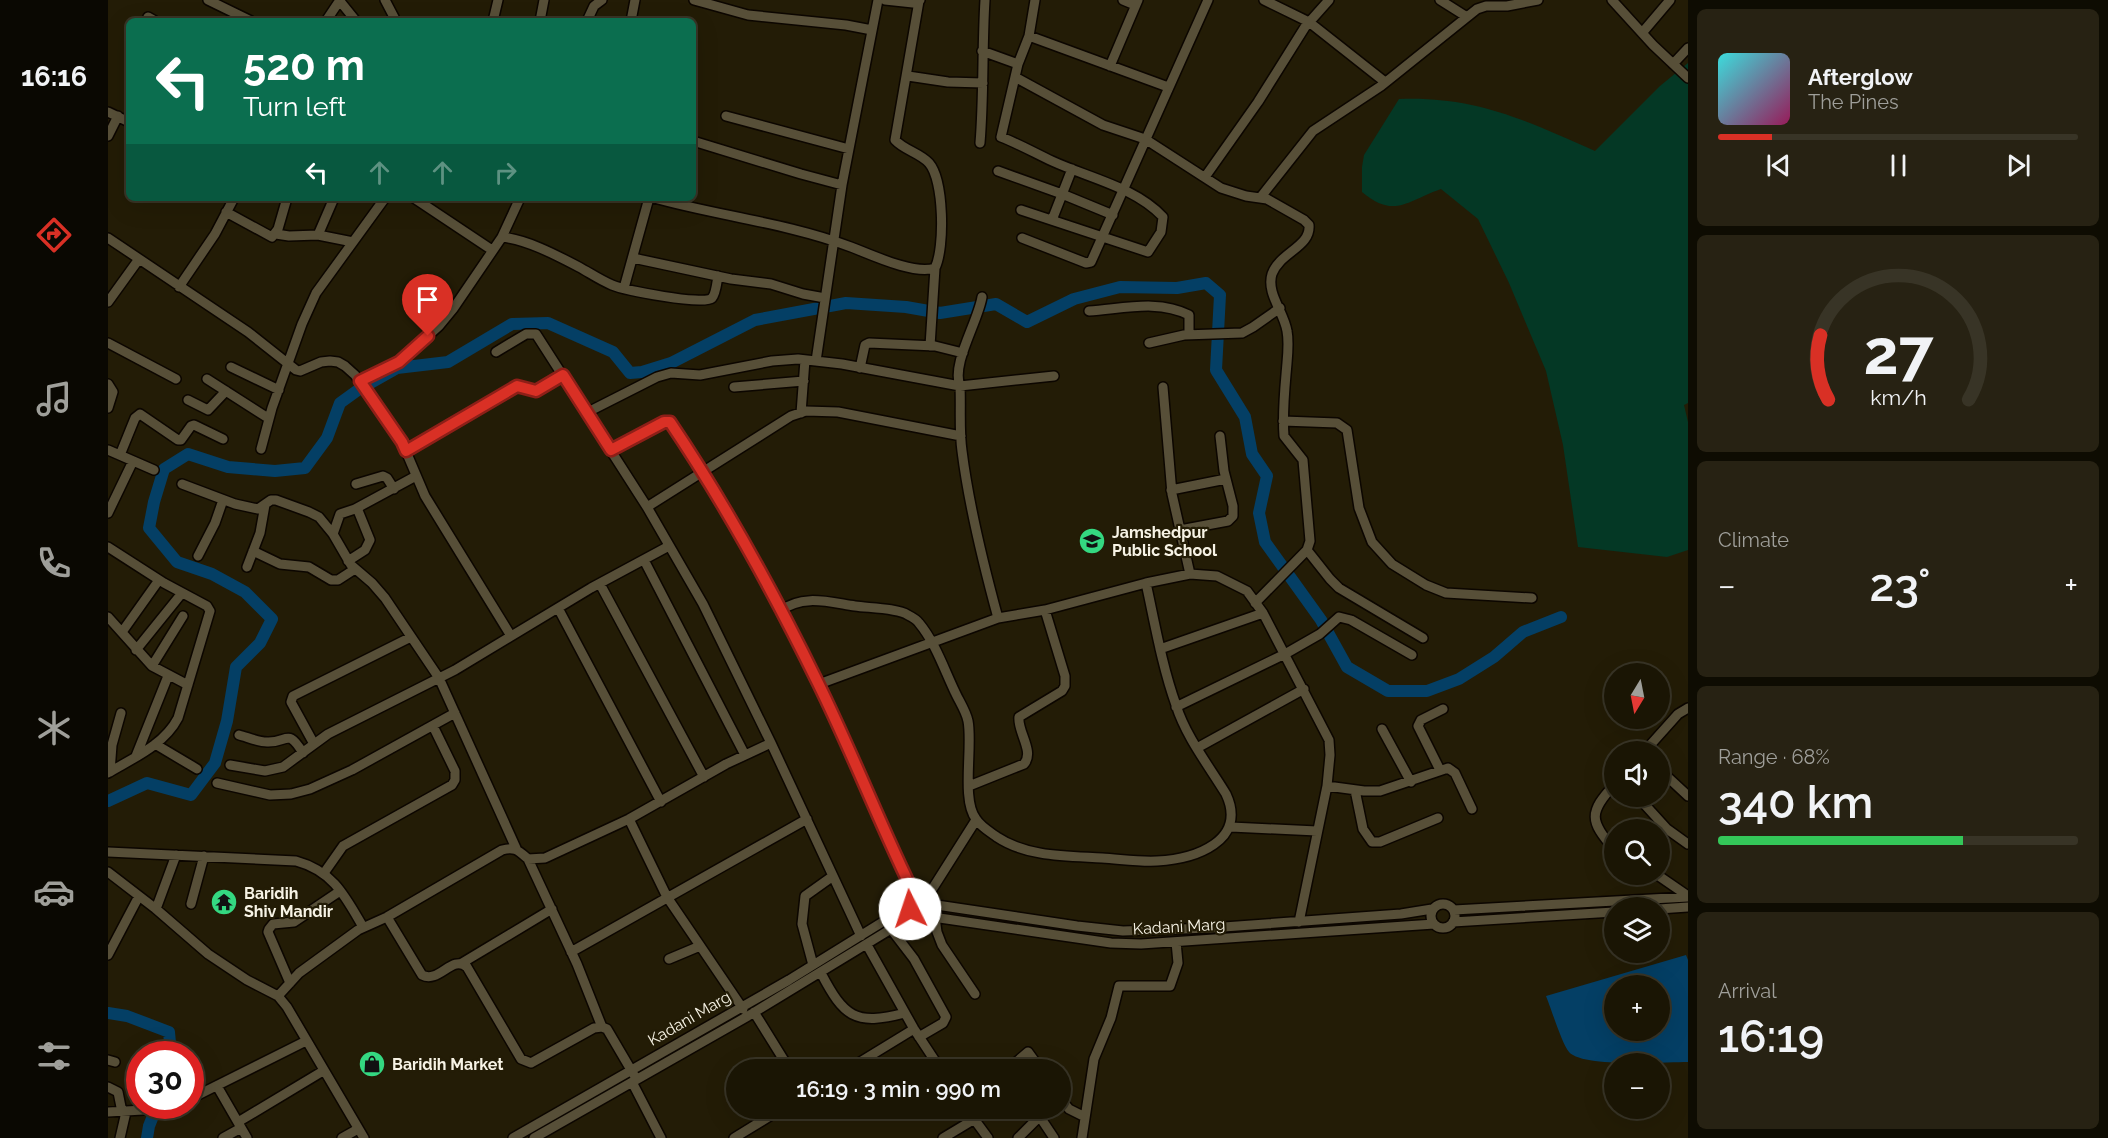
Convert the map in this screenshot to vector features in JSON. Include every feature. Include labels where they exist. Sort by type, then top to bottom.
[{"type":"street","points":[[208,0],[245,18]]},
{"type":"street","points":[[328,18],[340,0],[354,18]]},
{"type":"street","points":[[385,0],[394,18]]},
{"type":"street","points":[[495,18],[498,0]]},
{"type":"street","points":[[541,18],[544,0]]},
{"type":"street","points":[[588,18],[594,6],[602,0]]},
{"type":"street","points":[[632,18],[635,0]]},
{"type":"street","points":[[694,0],[748,15],[846,25],[872,30]]},
{"type":"street","points":[[816,361],[842,185],[878,0]]},
{"type":"street","points":[[885,0],[913,3],[920,1],[895,140],[926,160],[935,174],[942,216],[941,243],[935,268],[930,346]]},
{"type":"street","points":[[980,143],[984,0]]},
{"type":"street","points":[[1021,210],[1148,252],[1161,232],[1163,217],[1154,207],[1124,190],[1001,137],[1018,64],[1029,36],[1035,0]]},
{"type":"street","points":[[1110,66],[1136,3],[1123,0]]},
{"type":"street","points":[[1022,238],[1091,262],[1208,0]]},
{"type":"street","points":[[1264,0],[1309,22],[1386,82]]},
{"type":"street","points":[[1204,177],[1258,102],[1309,22],[1329,0]]},
{"type":"street","points":[[1440,0],[1467,17]]},
{"type":"street","points":[[1260,198],[1313,131],[1386,82],[1477,9],[1538,0]]},
{"type":"street","points":[[1611,0],[1688,78]]},
{"type":"street","points":[[1642,33],[1670,0]]},
{"type":"street","points":[[1029,36],[1168,87]]},
{"type":"street","points":[[1672,64],[1688,48]]},
{"type":"street","points":[[982,51],[1018,64]]},
{"type":"street","points":[[908,76],[948,82],[983,83]]},
{"type":"street","points":[[1015,77],[1103,125],[1145,139],[1221,188],[1246,196],[1267,199],[1309,225],[1309,234],[1305,242],[1286,255],[1272,274],[1271,288],[1288,331],[1284,436],[1304,460],[1310,542],[1307,550],[1255,603]]},
{"type":"street","points":[[108,112],[126,120]]},
{"type":"street","points":[[108,136],[118,116]]},
{"type":"street","points":[[726,116],[849,149]]},
{"type":"street","points":[[696,142],[842,185]]},
{"type":"street","points":[[1052,220],[1072,169]]},
{"type":"street","points":[[998,171],[1113,214]]},
{"type":"street","points":[[179,287],[215,234],[232,201]]},
{"type":"street","points":[[226,212],[269,237],[273,237],[286,201]]},
{"type":"street","points":[[318,235],[333,201]]},
{"type":"street","points":[[261,449],[268,418],[302,324],[316,294],[383,201]]},
{"type":"street","points":[[418,201],[492,250]]},
{"type":"street","points":[[361,382],[399,362],[453,309],[502,237],[519,201]]},
{"type":"street","points":[[624,288],[650,201]]},
{"type":"street","points":[[666,201],[745,217],[834,241],[892,262],[924,270],[935,268]]},
{"type":"street","points":[[276,234],[318,235],[353,242]]},
{"type":"street","points":[[502,237],[530,245],[610,284],[624,288],[702,301],[711,298],[718,276]]},
{"type":"street","points":[[108,238],[248,332],[288,365],[300,371],[321,362],[338,362],[345,366],[361,382],[402,442],[425,496],[511,636]]},
{"type":"street","points":[[633,258],[744,281],[771,284],[824,301]]},
{"type":"street","points":[[108,302],[140,259]]},
{"type":"street","points":[[982,297],[980,311],[963,353],[958,374],[961,436],[969,495],[984,567],[998,618]]},
{"type":"street","points":[[1089,311],[1145,305],[1168,309],[1189,315],[1189,335]]},
{"type":"street","points":[[1149,343],[1189,335],[1230,334],[1248,330],[1280,308]]},
{"type":"street","points":[[496,352],[526,334],[536,334],[647,507],[703,604],[864,941],[916,1033],[934,1059]]},
{"type":"street","points":[[108,343],[176,380]]},
{"type":"street","points":[[860,368],[863,348],[866,344],[930,346],[963,353]]},
{"type":"street","points":[[801,413],[805,360]]},
{"type":"street","points":[[586,413],[657,377],[671,374],[700,375],[772,361],[816,361],[960,386],[978,386],[1054,376]]},
{"type":"street","points":[[231,367],[279,390]]},
{"type":"street","points":[[406,451],[517,386],[536,391],[563,375]]},
{"type":"street","points":[[207,380],[268,418]]},
{"type":"street","points":[[734,387],[804,381]]},
{"type":"street","points":[[108,384],[113,392],[108,408]]},
{"type":"street","points":[[1162,387],[1171,490],[1190,574]]},
{"type":"street","points":[[188,400],[208,410],[226,391]]},
{"type":"street","points":[[647,507],[791,416],[801,413],[819,410],[838,412],[961,436]]},
{"type":"street","points":[[120,455],[135,418],[141,414],[178,441],[194,425],[223,439]]},
{"type":"street","points":[[611,450],[667,421],[702,471],[762,573],[819,684],[892,849],[921,901],[930,910],[926,916]]},
{"type":"street","points":[[1283,421],[1337,423],[1347,430],[1359,508],[1372,542],[1402,572],[1425,585],[1446,593],[1532,598]]},
{"type":"street","points":[[1180,530],[1232,519],[1233,506],[1226,479],[1220,436]]},
{"type":"street","points":[[108,450],[154,470]]},
{"type":"street","points":[[108,513],[134,461]]},
{"type":"street","points":[[356,484],[385,476],[394,489]]},
{"type":"street","points":[[333,534],[340,514],[357,508],[416,476]]},
{"type":"street","points":[[1171,490],[1226,479]]},
{"type":"street","points":[[182,484],[223,500],[258,509],[271,500],[276,500],[319,517],[333,534],[348,561],[385,598],[439,678],[516,848],[528,859],[552,909],[602,1027]]},
{"type":"street","points":[[198,556],[215,523],[223,500]]},
{"type":"street","points":[[247,567],[260,533],[265,505]]},
{"type":"street","points":[[348,561],[365,550],[369,540],[357,508]]},
{"type":"street","points":[[230,765],[265,771],[283,767],[314,744],[353,721],[439,678],[669,546]]},
{"type":"street","points":[[108,547],[159,580],[207,606],[210,611],[178,718],[172,728],[155,744],[109,772]]},
{"type":"street","points":[[1307,550],[1339,588],[1423,638]]},
{"type":"street","points":[[253,551],[280,564],[309,567],[334,580],[341,579],[356,569]]},
{"type":"street","points":[[644,560],[745,755]]},
{"type":"street","points":[[819,684],[998,618],[1045,610],[1146,583],[1190,574],[1217,576],[1229,581],[1247,591],[1263,613],[1329,740],[1327,786],[1299,922]]},
{"type":"street","points":[[122,632],[159,580]]},
{"type":"street","points":[[780,611],[790,604],[803,600],[906,613],[919,622],[931,641],[967,718],[970,734],[971,810],[976,820],[997,837],[1017,848],[1037,853],[1145,861],[1171,859],[1205,849],[1224,837],[1231,827],[1232,805],[1197,748],[1176,707],[1160,649],[1146,583]]},
{"type":"street","points":[[600,584],[704,777]]},
{"type":"street","points":[[136,650],[182,593]]},
{"type":"street","points":[[558,608],[661,801]]},
{"type":"street","points":[[969,786],[1024,764],[1028,753],[1019,717],[1062,692],[1065,686],[1065,676],[1045,610]]},
{"type":"street","points":[[1160,649],[1263,613]]},
{"type":"street","points":[[152,666],[183,616]]},
{"type":"street","points":[[108,617],[152,666],[188,685]]},
{"type":"street","points":[[1176,707],[1285,654],[1320,634],[1339,617],[1351,620],[1413,655]]},
{"type":"street","points":[[314,744],[291,702],[293,696],[411,638]]},
{"type":"street","points":[[136,756],[168,676]]},
{"type":"street","points":[[1197,748],[1304,689]]},
{"type":"street","points":[[1440,770],[1418,726],[1421,720],[1443,709]]},
{"type":"street","points":[[109,772],[112,745],[121,713]]},
{"type":"street","points":[[217,783],[270,795],[291,794],[310,789],[352,771],[455,713]]},
{"type":"street","points":[[1656,741],[1686,713]]},
{"type":"street","points":[[324,873],[342,846],[452,785],[455,780],[455,771],[433,726]]},
{"type":"street","points":[[1382,729],[1411,782]]},
{"type":"street","points":[[238,735],[266,742],[290,738],[295,741],[303,753]]},
{"type":"street","points":[[528,859],[544,858],[629,819],[771,743]]},
{"type":"street","points":[[155,744],[197,769]]},
{"type":"street","points":[[1327,786],[1380,791],[1448,768],[1455,773],[1473,809]]},
{"type":"street","points":[[1670,779],[1688,796]]},
{"type":"street","points":[[1355,790],[1359,818],[1366,836],[1372,842],[1380,842],[1438,818]]},
{"type":"street","points":[[1604,797],[1597,805],[1595,818],[1604,836]]},
{"type":"street","points":[[1647,807],[1667,829],[1688,844]]},
{"type":"street","points":[[629,819],[667,897],[741,1006],[751,1014],[782,1059]]},
{"type":"street","points":[[571,952],[807,819]]},
{"type":"street","points":[[975,994],[942,945],[937,932],[926,916],[911,912],[921,901],[976,820]]},
{"type":"street","points":[[1231,827],[1317,831]]},
{"type":"street","points":[[278,996],[298,973],[363,927],[387,917],[502,850],[516,848]]},
{"type":"street","points":[[108,852],[296,861],[310,865],[324,873],[340,891],[363,927]]},
{"type":"street","points":[[156,909],[176,855]]},
{"type":"street","points":[[190,904],[204,856]]},
{"type":"street","points":[[108,885],[110,874],[156,909],[208,954],[247,980],[278,996],[287,1007],[364,1138]]},
{"type":"street","points":[[813,965],[802,924],[805,896],[833,876]]},
{"type":"street","points":[[1670,884],[1688,896]]},
{"type":"street","points":[[290,983],[268,929],[273,924],[294,922],[340,891]]},
{"type":"street","points":[[108,955],[140,896]]},
{"type":"street","points":[[1604,913],[1453,922],[1445,928],[1437,927],[1431,917],[1432,909],[1438,904],[1445,904],[1454,910],[1688,896]]},
{"type":"street","name":"Kadani Marg","points":[[534,1138],[821,973],[921,901],[1077,926],[1123,931],[1299,922],[1432,909]]},
{"type":"street","points":[[1670,909],[1688,908]]},
{"type":"street","points":[[387,917],[422,975],[427,978],[457,963],[462,963],[552,909]]},
{"type":"street","points":[[1453,922],[1454,910]]},
{"type":"street","name":"Kadani Marg","points":[[513,1138],[813,965],[891,929],[926,916],[1111,943],[1176,942],[1434,924]]},
{"type":"street","points":[[868,1059],[916,1033],[943,1023],[946,1017],[914,959],[891,929]]},
{"type":"street","points":[[1082,1138],[1094,1059],[1111,1018],[1119,986],[1170,986],[1178,963],[1176,942]]},
{"type":"street","points":[[669,959],[700,946]]},
{"type":"street","points":[[462,963],[467,967],[517,1054],[526,1062],[531,1063],[594,1028],[607,1029],[631,1069],[634,1081],[661,1138]]},
{"type":"street","points":[[821,973],[836,1001],[851,1015],[879,1019],[905,1013]]},
{"type":"street","points":[[204,1092],[306,1041]]},
{"type":"street","points":[[1019,1059],[1028,1052],[1033,1059]]},
{"type":"street","points":[[223,1138],[239,1125],[323,1071]]},
{"type":"street","points":[[218,1086],[247,1138]]},
{"type":"street","points":[[108,1087],[118,1092],[124,1112],[120,1138]]},
{"type":"street","points":[[1071,1110],[1085,1117]]},
{"type":"street","points":[[108,1112],[124,1112]]},
{"type":"street","points":[[734,1138],[765,1119]]},
{"type":"street","points":[[1018,1138],[1032,1119]]},
{"type":"street","points":[[1042,1119],[1054,1138]]},
{"type":"street","points":[[943,1138],[973,1120],[988,1138]]},
{"type":"street","points":[[342,1138],[358,1129]]},
{"type":"green space","points":[[1688,63],[1688,403],[1684,405],[1688,422],[1688,550],[1667,557],[1578,547],[1563,445],[1546,371],[1509,283],[1478,219],[1441,189],[1401,205],[1383,205],[1373,200],[1362,192],[1364,155],[1399,99],[1427,99],[1477,106],[1547,130],[1595,151],[1660,86]]},
{"type":"water","points":[[1686,955],[1688,960],[1688,1062],[1670,1062],[1670,1053],[1604,1053],[1604,1062],[1590,1060],[1577,1057],[1569,1052],[1546,996],[1604,979],[1604,1041],[1670,1041],[1670,975],[1618,975],[1659,963],[1670,963],[1670,960]]},
{"type":"waterway","points":[[108,801],[147,783],[191,795],[215,763],[227,721],[236,667],[260,643],[272,619],[245,592],[212,574],[177,562],[149,528],[164,469],[188,454],[228,467],[275,471],[305,468],[327,438],[340,403],[358,390],[397,368],[448,362],[512,324],[548,323],[613,352],[630,373],[642,372],[671,363],[755,320],[846,303],[906,307],[940,313],[996,304],[1027,322],[1074,299],[1120,287],[1177,288],[1206,283],[1220,295],[1216,370],[1245,417],[1252,454],[1267,476],[1259,513],[1265,542],[1321,620],[1347,667],[1388,691],[1427,691],[1459,679],[1494,657],[1523,632],[1561,617]]},
{"type":"waterway","points":[[108,1013],[127,1016],[169,1032],[170,1041]]},
{"type":"waterway","points":[[147,1138],[152,1119]]},
{"type":"place","name":"Jamshedpur Public School","points":[[1092,541]]},
{"type":"place","name":"Baridih Shiv Mandir","points":[[224,902]]},
{"type":"place","name":"Baridih Market","points":[[372,1064]]},
{"type":"route","points":[[428,336],[399,362],[360,381],[406,451],[517,386],[536,391],[563,375],[611,450],[664,422],[670,422],[702,471],[762,573],[819,684],[916,898],[910,909]]}]
